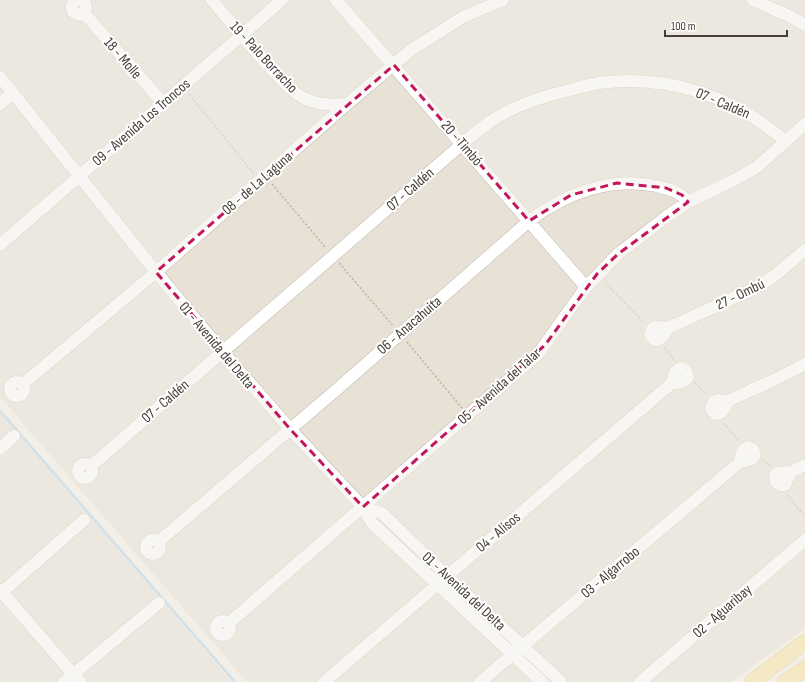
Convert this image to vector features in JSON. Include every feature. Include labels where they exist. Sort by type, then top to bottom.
[{"type":"main road","points":[[754,680],[805,642]]},
{"type":"main road","points":[[785,682],[805,669]]},
{"type":"street","name":"18 - Molle","points":[[76,0],[72,5],[73,12],[80,14],[84,13],[163,103]]},
{"type":"street","points":[[82,0],[86,6],[84,13]]},
{"type":"street","name":"19 - Palo Borracho","points":[[212,0],[285,84],[302,97],[322,104],[347,104]]},
{"type":"street","name":"09 - Avenida Los Troncos","points":[[0,244],[282,0]]},
{"type":"street","name":"20 - Timbó","points":[[336,0],[586,287]]},
{"type":"street","name":"08 - de La Laguna","points":[[23,384],[156,272],[347,104],[394,65],[430,37],[463,17],[501,0]]},
{"type":"street","points":[[753,0],[805,25]]},
{"type":"street","points":[[0,77],[12,94],[79,176]]},
{"type":"street","name":"07 - Caldén","points":[[91,466],[462,144],[492,121],[506,113],[552,94],[598,83],[626,81],[651,82],[698,91],[739,108],[757,118],[786,142]]},
{"type":"street","points":[[0,104],[12,94]]},
{"type":"street","name":"05 - Avenida del Talar","points":[[228,623],[538,354],[586,287],[618,254],[688,202],[752,170],[767,159],[805,124]]},
{"type":"street","name":"01 - Avenida del Delta","points":[[79,176],[222,351],[290,429],[363,507],[372,522],[542,682]]},
{"type":"street","name":"06 - Anacahuita","points":[[158,542],[335,391],[399,333],[529,221],[556,202],[571,195],[617,183],[637,183],[666,188],[682,195],[688,202]]},
{"type":"street","name":"27 - Ombú","points":[[668,328],[754,290],[805,250]]},
{"type":"street","points":[[653,328],[668,328],[663,337],[658,340],[653,339],[650,333],[650,330],[653,328]]},
{"type":"street","points":[[715,409],[714,402],[718,400],[728,401],[805,364]]},
{"type":"street","name":"04 - Alisos","points":[[324,682],[672,383],[686,380],[684,373]]},
{"type":"street","points":[[0,449],[14,436]]},
{"type":"street","name":"03 - Algarrobo","points":[[480,682],[740,462],[754,458],[755,455],[749,449]]},
{"type":"street","points":[[777,479],[781,472],[791,472],[805,465]]},
{"type":"street","name":"01 - Avenida del Delta","points":[[363,507],[382,513],[561,682]]},
{"type":"street","points":[[77,678],[1,592],[84,520]]},
{"type":"street","name":"02 - Aguaribay","points":[[640,682],[805,540]]},
{"type":"street","points":[[64,682],[77,678],[159,603]]},
{"type":"path","points":[[183,86],[260,181]]},
{"type":"path","points":[[597,274],[650,330]]},
{"type":"path","points":[[399,333],[468,415]]},
{"type":"path","points":[[658,340],[684,373],[710,398],[715,409],[777,479],[805,517]]},
{"type":"highlighted area","points":[[394,65],[529,221],[571,195],[617,183],[666,188],[682,195],[688,202],[618,254],[597,274],[545,345],[363,507],[290,429],[156,272]]},
{"type":"shaded area","points":[[0,0],[805,0],[805,629],[730,682],[247,682],[0,397]]},
{"type":"shaded area","points":[[0,408],[229,679],[231,682],[0,682]]},
{"type":"waterway","points":[[1,412],[235,682]]}]
